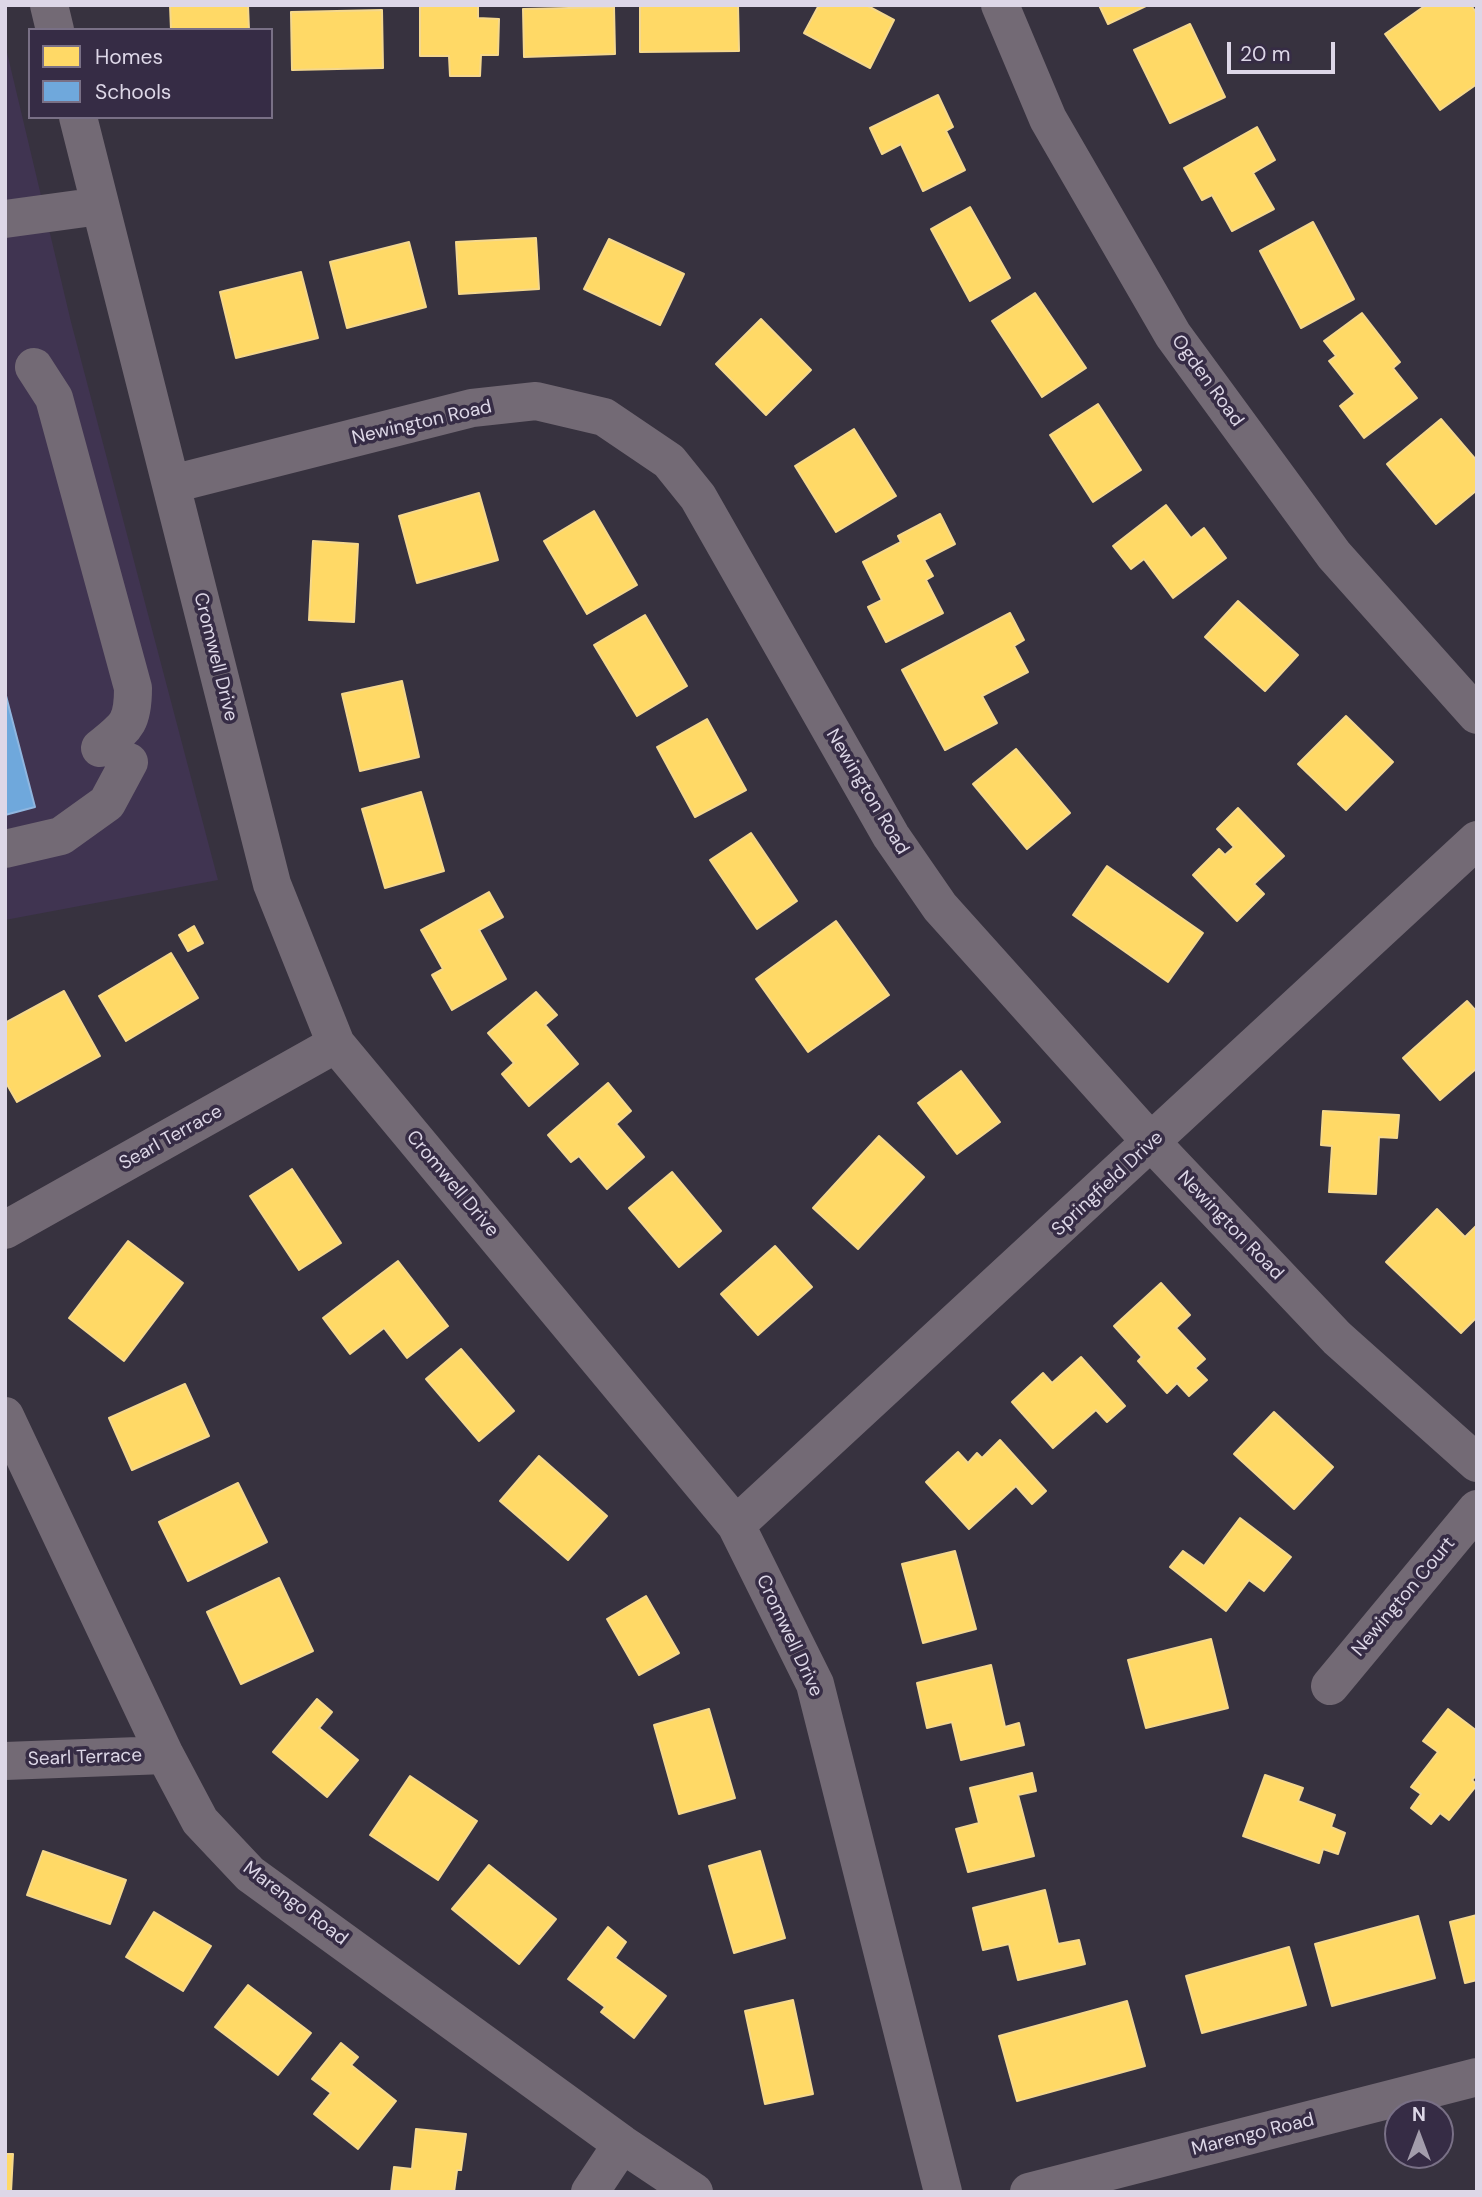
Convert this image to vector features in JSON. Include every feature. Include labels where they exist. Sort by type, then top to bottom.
[{"type":"street","points":[[49,5],[55,28]]},
{"type":"street","name":"Ogden Road","points":[[1000,5],[1048,119],[1173,335],[1334,555],[1477,715]]},
{"type":"street","name":"Cromwell Drive","points":[[78,119],[272,884],[336,1044],[736,1525],[815,1684],[943,2192]]},
{"type":"street","points":[[5,219],[100,206]]},
{"type":"street","points":[[5,849],[61,836],[107,803],[114,755],[133,712],[133,688],[54,398],[34,367]]},
{"type":"street","name":"Newington Road","points":[[172,484],[472,408],[536,401],[604,417],[669,461],[698,498],[891,836],[940,907],[1152,1143],[1337,1338],[1477,1463]]},
{"type":"street","name":"Springfield Drive","points":[[736,1525],[1477,840]]},
{"type":"street","name":"Searl Terrace","points":[[5,1230],[336,1044]]},
{"type":"street","name":"Marengo Road","points":[[5,1416],[165,1755],[200,1821],[250,1874],[622,2144],[694,2192]]},
{"type":"street","name":"Newington Court","points":[[1330,1686],[1477,1509]]},
{"type":"street","name":"Searl Terrace","points":[[5,1761],[165,1755]]},
{"type":"street","name":"Marengo Road","points":[[1029,2192],[1477,2077]]},
{"type":"street","points":[[590,2192],[622,2144]]},
{"type":"shaded area","points":[[5,44],[71,322],[218,880],[5,920]]},
{"type":"building: Homes","points":[[170,5],[248,5],[249,28],[171,28]]},
{"type":"building: Homes","points":[[420,5],[478,5],[478,18],[499,19],[498,55],[481,55],[480,76],[450,76],[449,56],[420,56]]},
{"type":"building: Homes","points":[[640,5],[738,5],[739,51],[640,52]]},
{"type":"building: Homes","points":[[819,5],[866,5],[894,20],[870,68],[804,33]]},
{"type":"building: Homes","points":[[1099,5],[1148,5],[1108,24]]},
{"type":"building: Homes","points":[[1426,5],[1471,5],[1477,14],[1477,84],[1440,110],[1385,34]]},
{"type":"building: Homes","points":[[614,7],[615,54],[524,57],[523,9]]},
{"type":"building: Homes","points":[[382,10],[383,68],[292,70],[291,12]]},
{"type":"building: Homes","points":[[1190,24],[1225,97],[1170,123],[1134,50]]},
{"type":"building: Homes","points":[[938,95],[953,127],[946,131],[965,170],[923,191],[901,144],[882,154],[870,128]]},
{"type":"building: Homes","points":[[1257,127],[1275,160],[1253,173],[1274,209],[1232,231],[1212,195],[1202,200],[1184,168]]},
{"type":"building: Homes","points":[[970,207],[1010,278],[970,301],[931,229]]},
{"type":"building: Homes","points":[[1313,222],[1354,299],[1301,328],[1260,251]]},
{"type":"building: Homes","points":[[536,238],[539,289],[459,294],[456,242]]},
{"type":"building: Homes","points":[[609,239],[684,274],[660,325],[584,289]]},
{"type":"building: Homes","points":[[409,242],[426,307],[347,328],[330,262]]},
{"type":"building: Homes","points":[[301,272],[318,338],[236,358],[220,292]]},
{"type":"building: Homes","points":[[1035,293],[1086,368],[1042,397],[992,321]]},
{"type":"building: Homes","points":[[1362,313],[1400,362],[1393,368],[1417,398],[1364,438],[1340,406],[1355,394],[1329,361],[1336,356],[1324,341]]},
{"type":"building: Homes","points":[[761,319],[811,370],[766,415],[716,364]]},
{"type":"building: Homes","points":[[1098,404],[1141,470],[1093,502],[1050,435]]},
{"type":"building: Homes","points":[[1441,419],[1477,461],[1477,490],[1436,524],[1387,464]]},
{"type":"building: Homes","points":[[854,429],[896,496],[836,532],[795,466]]},
{"type":"building: Homes","points":[[479,493],[498,560],[417,583],[399,516]]},
{"type":"building: Homes","points":[[1166,505],[1191,538],[1204,528],[1226,558],[1173,598],[1144,559],[1131,569],[1113,546]]},
{"type":"building: Homes","points":[[594,511],[637,585],[587,614],[544,541]]},
{"type":"building: Homes","points":[[940,514],[955,544],[924,560],[933,576],[926,580],[943,613],[886,642],[868,607],[882,600],[863,562],[901,542],[898,536]]},
{"type":"building: Homes","points":[[313,541],[358,544],[354,622],[309,620]]},
{"type":"building: Homes","points":[[1238,601],[1298,655],[1265,691],[1205,637]]},
{"type":"building: Homes","points":[[1010,613],[1024,640],[1014,646],[1028,672],[982,696],[997,723],[945,750],[902,670]]},
{"type":"building: Homes","points":[[645,615],[687,686],[637,716],[594,645]]},
{"type":"building: Homes","points":[[402,681],[419,757],[360,771],[342,694]]},
{"type":"building: Homes","points":[[1346,716],[1393,762],[1346,810],[1298,764]]},
{"type":"building: Homes","points":[[707,719],[746,790],[695,817],[657,747]]},
{"type":"building: Homes","points":[[1016,749],[1070,813],[1027,849],[973,784]]},
{"type":"building: Homes","points":[[421,792],[444,871],[385,888],[362,809]]},
{"type":"building: Homes","points":[[1238,808],[1284,856],[1254,884],[1264,894],[1237,921],[1193,875],[1219,849],[1225,855],[1234,847],[1217,829]]},
{"type":"building: Homes","points":[[751,833],[797,901],[757,929],[710,860]]},
{"type":"building: Homes","points":[[1107,866],[1203,933],[1168,982],[1073,915]]},
{"type":"building: Homes","points":[[489,892],[503,917],[479,930],[506,979],[452,1010],[432,975],[443,969],[421,930]]},
{"type":"building: Homes","points":[[836,921],[889,995],[808,1052],[756,979]]},
{"type":"building: Homes","points":[[194,926],[203,943],[188,951],[179,935]]},
{"type":"building: Homes","points":[[171,953],[198,998],[126,1041],[99,996]]},
{"type":"building: Homes","points":[[64,991],[100,1056],[17,1102],[5,1081],[5,1023]]},
{"type":"building: Homes","points":[[536,992],[557,1015],[545,1025],[578,1064],[529,1106],[502,1074],[514,1063],[488,1033]]},
{"type":"building: Homes","points":[[1467,1001],[1477,1012],[1477,1068],[1440,1100],[1403,1058]]},
{"type":"building: Homes","points":[[961,1071],[1000,1122],[957,1154],[918,1103]]},
{"type":"building: Homes","points":[[608,1083],[631,1111],[616,1124],[644,1157],[607,1189],[579,1156],[571,1162],[548,1135]]},
{"type":"building: Homes","points":[[1323,1111],[1399,1115],[1397,1138],[1379,1137],[1376,1194],[1329,1192],[1332,1146],[1321,1145]]},
{"type":"building: Homes","points":[[879,1136],[924,1177],[858,1249],[813,1208]]},
{"type":"building: Homes","points":[[292,1169],[341,1243],[299,1270],[250,1196]]},
{"type":"building: Homes","points":[[672,1172],[721,1231],[679,1267],[629,1208]]},
{"type":"building: Homes","points":[[1437,1209],[1465,1237],[1477,1225],[1477,1317],[1461,1333],[1386,1262]]},
{"type":"building: Homes","points":[[128,1241],[183,1283],[124,1361],[69,1318]]},
{"type":"building: Homes","points":[[775,1246],[812,1287],[758,1335],[721,1294]]},
{"type":"building: Homes","points":[[398,1261],[448,1326],[407,1358],[384,1328],[350,1354],[323,1318]]},
{"type":"building: Homes","points":[[1161,1283],[1190,1315],[1176,1328],[1205,1359],[1195,1368],[1207,1380],[1189,1396],[1177,1383],[1167,1393],[1138,1361],[1142,1357],[1114,1326]]},
{"type":"building: Homes","points":[[461,1349],[514,1411],[479,1441],[426,1379]]},
{"type":"building: Homes","points":[[1081,1357],[1125,1406],[1107,1422],[1096,1410],[1053,1448],[1012,1402],[1043,1373],[1052,1383]]},
{"type":"building: Homes","points":[[185,1384],[209,1436],[132,1470],[109,1418]]},
{"type":"building: Homes","points":[[1274,1412],[1333,1467],[1294,1509],[1234,1454]]},
{"type":"building: Homes","points":[[1000,1440],[1046,1491],[1032,1504],[1016,1486],[969,1529],[926,1482],[958,1452],[968,1463],[977,1453],[982,1458]]},
{"type":"building: Homes","points":[[539,1456],[607,1516],[568,1560],[500,1501]]},
{"type":"building: Homes","points":[[238,1483],[267,1542],[188,1581],[159,1522]]},
{"type":"building: Homes","points":[[1240,1518],[1291,1557],[1264,1591],[1249,1580],[1226,1611],[1170,1567],[1183,1551],[1204,1566]]},
{"type":"building: Homes","points":[[955,1551],[976,1629],[923,1643],[902,1564]]},
{"type":"building: Homes","points":[[279,1578],[313,1651],[241,1684],[207,1612]]},
{"type":"building: Homes","points":[[646,1596],[679,1653],[639,1675],[607,1619]]},
{"type":"building: Homes","points":[[1211,1639],[1228,1708],[1146,1728],[1128,1660]]},
{"type":"building: Homes","points":[[991,1665],[1005,1727],[1019,1723],[1024,1745],[961,1760],[952,1722],[927,1728],[917,1683]]},
{"type":"building: Homes","points":[[317,1699],[332,1712],[319,1728],[358,1760],[327,1797],[273,1752]]},
{"type":"building: Homes","points":[[709,1709],[735,1798],[679,1814],[654,1725]]},
{"type":"building: Homes","points":[[1448,1709],[1477,1731],[1477,1774],[1472,1780],[1477,1785],[1449,1820],[1440,1813],[1431,1824],[1411,1808],[1421,1794],[1411,1787],[1438,1752],[1423,1741]]},
{"type":"building: Homes","points":[[1032,1773],[1036,1791],[1018,1795],[1034,1856],[968,1872],[956,1829],[979,1823],[970,1788]]},
{"type":"building: Homes","points":[[1265,1775],[1303,1788],[1298,1801],[1335,1815],[1331,1827],[1345,1833],[1338,1854],[1323,1849],[1319,1863],[1243,1836]]},
{"type":"building: Homes","points":[[410,1776],[477,1821],[438,1880],[370,1835]]},
{"type":"building: Homes","points":[[43,1851],[126,1880],[110,1924],[27,1895]]},
{"type":"building: Homes","points":[[760,1851],[785,1938],[734,1953],[709,1866]]},
{"type":"building: Homes","points":[[489,1865],[556,1919],[519,1964],[452,1909]]},
{"type":"building: Homes","points":[[1045,1890],[1058,1944],[1079,1940],[1085,1964],[1018,1980],[1009,1944],[983,1950],[973,1908]]},
{"type":"building: Homes","points":[[154,1912],[211,1946],[183,1991],[126,1957]]},
{"type":"building: Homes","points":[[1477,1915],[1477,1980],[1465,1983],[1450,1922]]},
{"type":"building: Homes","points":[[1418,1916],[1435,1978],[1332,2006],[1315,1944]]},
{"type":"building: Homes","points":[[608,1927],[626,1942],[615,1958],[666,1996],[634,2038],[601,2012],[605,2007],[568,1979]]},
{"type":"building: Homes","points":[[1289,1947],[1306,2005],[1202,2033],[1186,1976]]},
{"type":"building: Homes","points":[[248,1985],[311,2033],[278,2075],[215,2027]]},
{"type":"building: Homes","points":[[793,2000],[813,2094],[765,2104],[745,2011]]},
{"type":"building: Homes","points":[[1127,2001],[1145,2066],[1017,2101],[999,2036]]},
{"type":"building: Homes","points":[[341,2043],[358,2057],[351,2065],[396,2101],[358,2149],[314,2114],[331,2093],[312,2079]]},
{"type":"building: Homes","points":[[416,2129],[466,2134],[461,2170],[457,2170],[454,2192],[391,2192],[394,2167],[412,2169]]},
{"type":"building: Homes","points":[[5,2154],[13,2154],[11,2192],[5,2192]]},
{"type":"building: Schools","points":[[5,692],[35,807],[5,815]]}]
